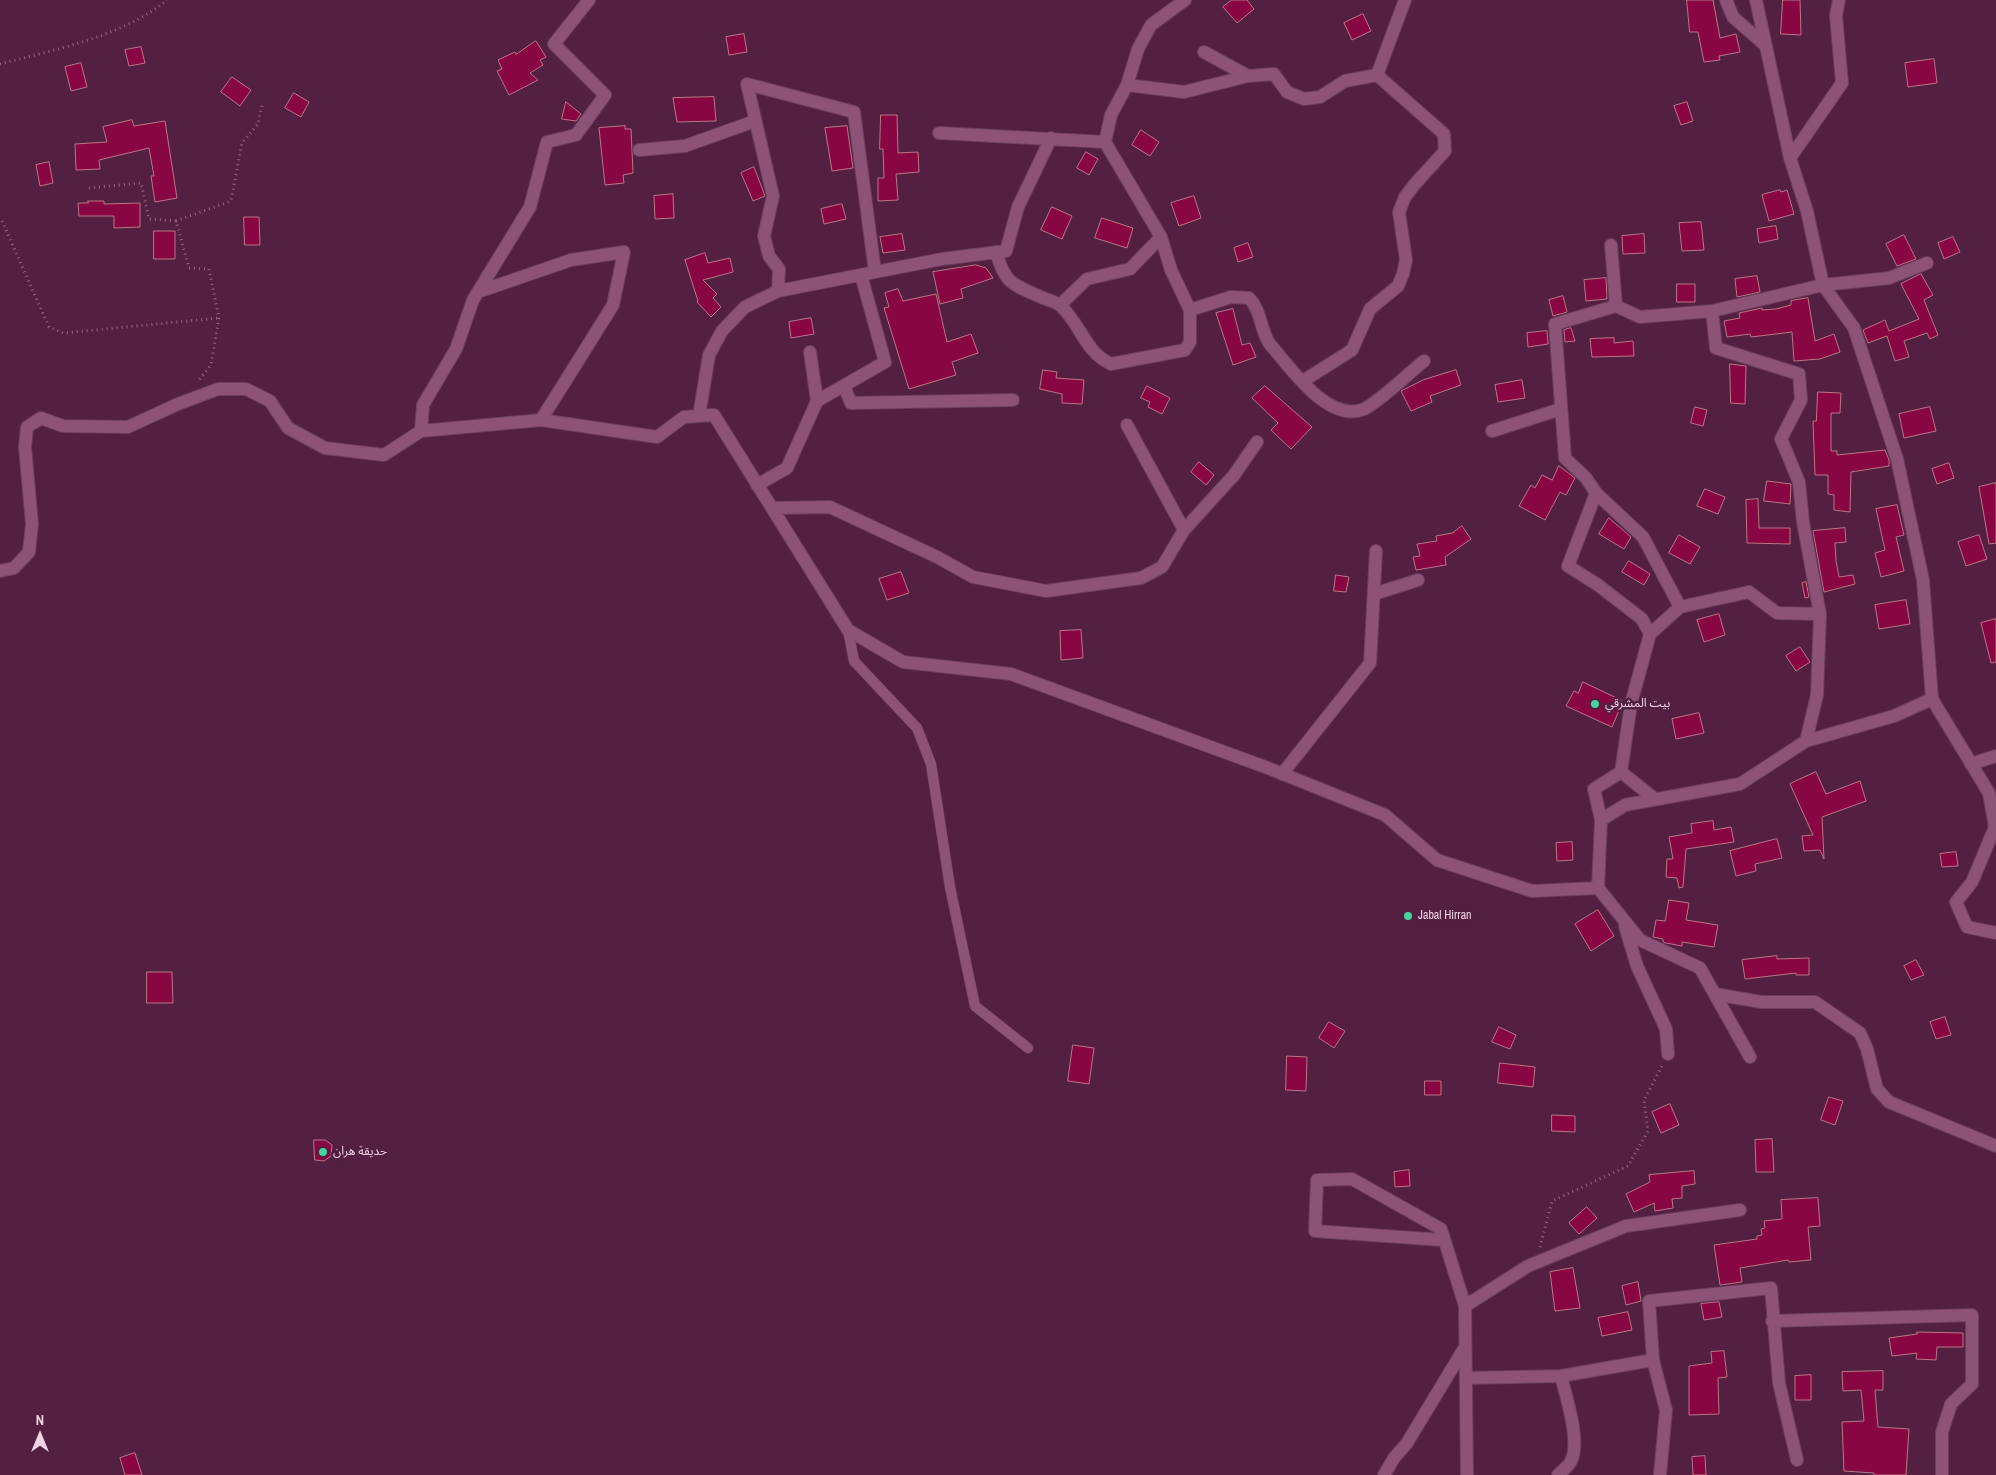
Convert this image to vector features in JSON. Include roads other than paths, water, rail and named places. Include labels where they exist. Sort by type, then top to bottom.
[{"type":"street","points":[[421,431],[423,405],[456,349],[478,292],[530,207],[546,142],[576,135],[605,96],[554,44],[590,0]]},
{"type":"street","points":[[996,252],[1003,274],[1012,283],[1060,305],[1095,354],[1112,364],[1185,350],[1190,342],[1190,310],[1171,270],[1161,237],[1105,142],[1111,115],[1127,85],[1138,49],[1151,25],[1185,0]]},
{"type":"street","points":[[1377,75],[1405,0]]},
{"type":"street","points":[[1726,0],[1733,17],[1765,45]]},
{"type":"street","points":[[1756,0],[1790,158],[1807,212],[1823,285],[1854,328],[1897,459],[1923,580],[1932,699],[1989,794],[1994,826],[1972,882],[1956,902],[1967,927],[1996,933]]},
{"type":"street","points":[[1790,158],[1842,83],[1836,16],[1839,0]]},
{"type":"street","points":[[1204,52],[1248,76]]},
{"type":"street","points":[[1127,85],[1184,92],[1248,76],[1274,74],[1287,92],[1304,99],[1320,97],[1345,81],[1377,75]]},
{"type":"street","points":[[1303,381],[1352,350],[1364,328],[1370,309],[1398,286],[1404,274],[1406,260],[1398,212],[1414,185],[1445,151],[1444,134],[1377,75]]},
{"type":"street","points":[[778,290],[779,269],[769,256],[764,236],[773,196],[747,84],[854,112],[875,272]]},
{"type":"street","points":[[639,150],[685,146],[755,121]]},
{"type":"street","points":[[939,133],[1105,142]]},
{"type":"street","points":[[699,416],[709,355],[716,340],[745,307],[778,290],[942,259],[1006,251],[1018,207],[1051,138]]},
{"type":"street","points":[[1060,305],[1087,279],[1130,270],[1161,237]]},
{"type":"street","points":[[1611,244],[1616,306]]},
{"type":"street","points":[[478,292],[571,260],[624,252],[613,305],[541,420]]},
{"type":"street","points":[[1680,607],[1642,537],[1596,492],[1586,478],[1565,458],[1555,324],[1616,306],[1640,317],[1712,311],[1823,285],[1890,278],[1927,263]]},
{"type":"street","points":[[817,401],[886,362],[862,274]]},
{"type":"street","points":[[1190,310],[1231,297],[1249,298],[1256,305],[1262,332],[1269,343],[1324,403],[1336,409],[1355,411],[1365,408],[1424,361]]},
{"type":"street","points":[[1712,311],[1716,348],[1799,374],[1800,400],[1781,439],[1799,482],[1803,522],[1820,614],[1817,695],[1806,741]]},
{"type":"street","points":[[757,485],[787,468],[817,401],[810,352]]},
{"type":"street","points":[[844,386],[851,403],[1013,400]]},
{"type":"street","points":[[0,571],[14,568],[29,552],[32,524],[25,447],[27,427],[41,418],[63,426],[128,427],[178,404],[218,389],[246,389],[270,401],[288,428],[325,448],[384,455],[421,431],[541,420],[657,437],[684,418],[714,415],[848,630],[903,662],[1011,674],[1385,814],[1437,860],[1532,891],[1598,888]]},
{"type":"street","points":[[1492,431],[1562,409]]},
{"type":"street","points":[[1127,425],[1184,530]]},
{"type":"street","points":[[772,508],[830,507],[937,557],[972,578],[1046,591],[1141,578],[1162,567],[1184,530],[1234,475],[1257,442]]},
{"type":"street","points":[[1596,492],[1568,566],[1598,585],[1642,619],[1650,634]]},
{"type":"street","points":[[1282,774],[1370,663],[1376,551]]},
{"type":"street","points":[[1374,594],[1418,580]]},
{"type":"street","points":[[1750,1058],[1700,968],[1640,940],[1598,888],[1601,820],[1594,789],[1621,772],[1631,704],[1650,634],[1680,607],[1749,592],[1777,613],[1820,614]]},
{"type":"street","points":[[1601,820],[1625,805],[1740,784],[1806,741],[1894,716],[1932,699]]},
{"type":"street","points":[[1971,764],[1996,756]]},
{"type":"street","points":[[1621,772],[1655,799]]},
{"type":"street","points":[[1623,919],[1636,966],[1666,1029],[1668,1054]]},
{"type":"street","points":[[1714,994],[1761,1002],[1815,1002],[1860,1033],[1867,1049],[1877,1088],[1889,1102],[1996,1146]]},
{"type":"street","points":[[1442,1240],[1315,1232],[1317,1180],[1352,1179],[1441,1230],[1442,1240],[1465,1306],[1467,1475]]},
{"type":"street","points":[[1465,1306],[1537,1262],[1626,1226],[1740,1210]]},
{"type":"street","points":[[1660,1475],[1666,1410],[1653,1360],[1649,1301],[1771,1288],[1772,1321],[1779,1383],[1797,1460]]},
{"type":"street","points":[[1772,1321],[1972,1315],[1972,1384],[1951,1404],[1942,1432],[1942,1475]]},
{"type":"street","points":[[1384,1475],[1394,1458],[1407,1443],[1465,1347]]},
{"type":"street","points":[[1466,1378],[1561,1376],[1653,1360]]},
{"type":"street","points":[[1558,1475],[1571,1462],[1574,1449],[1573,1428],[1561,1376]]},
{"type":"lane","points":[[848,630],[854,661],[917,728],[931,764],[950,887],[975,1006],[1028,1048]]},
{"type":"place","name":"بيت المشرقي","points":[[1595,704]]},
{"type":"place","name":"Jabal Hirran","points":[[1408,916]]},
{"type":"place","name":"حديقة هران","points":[[323,1152]]}]
